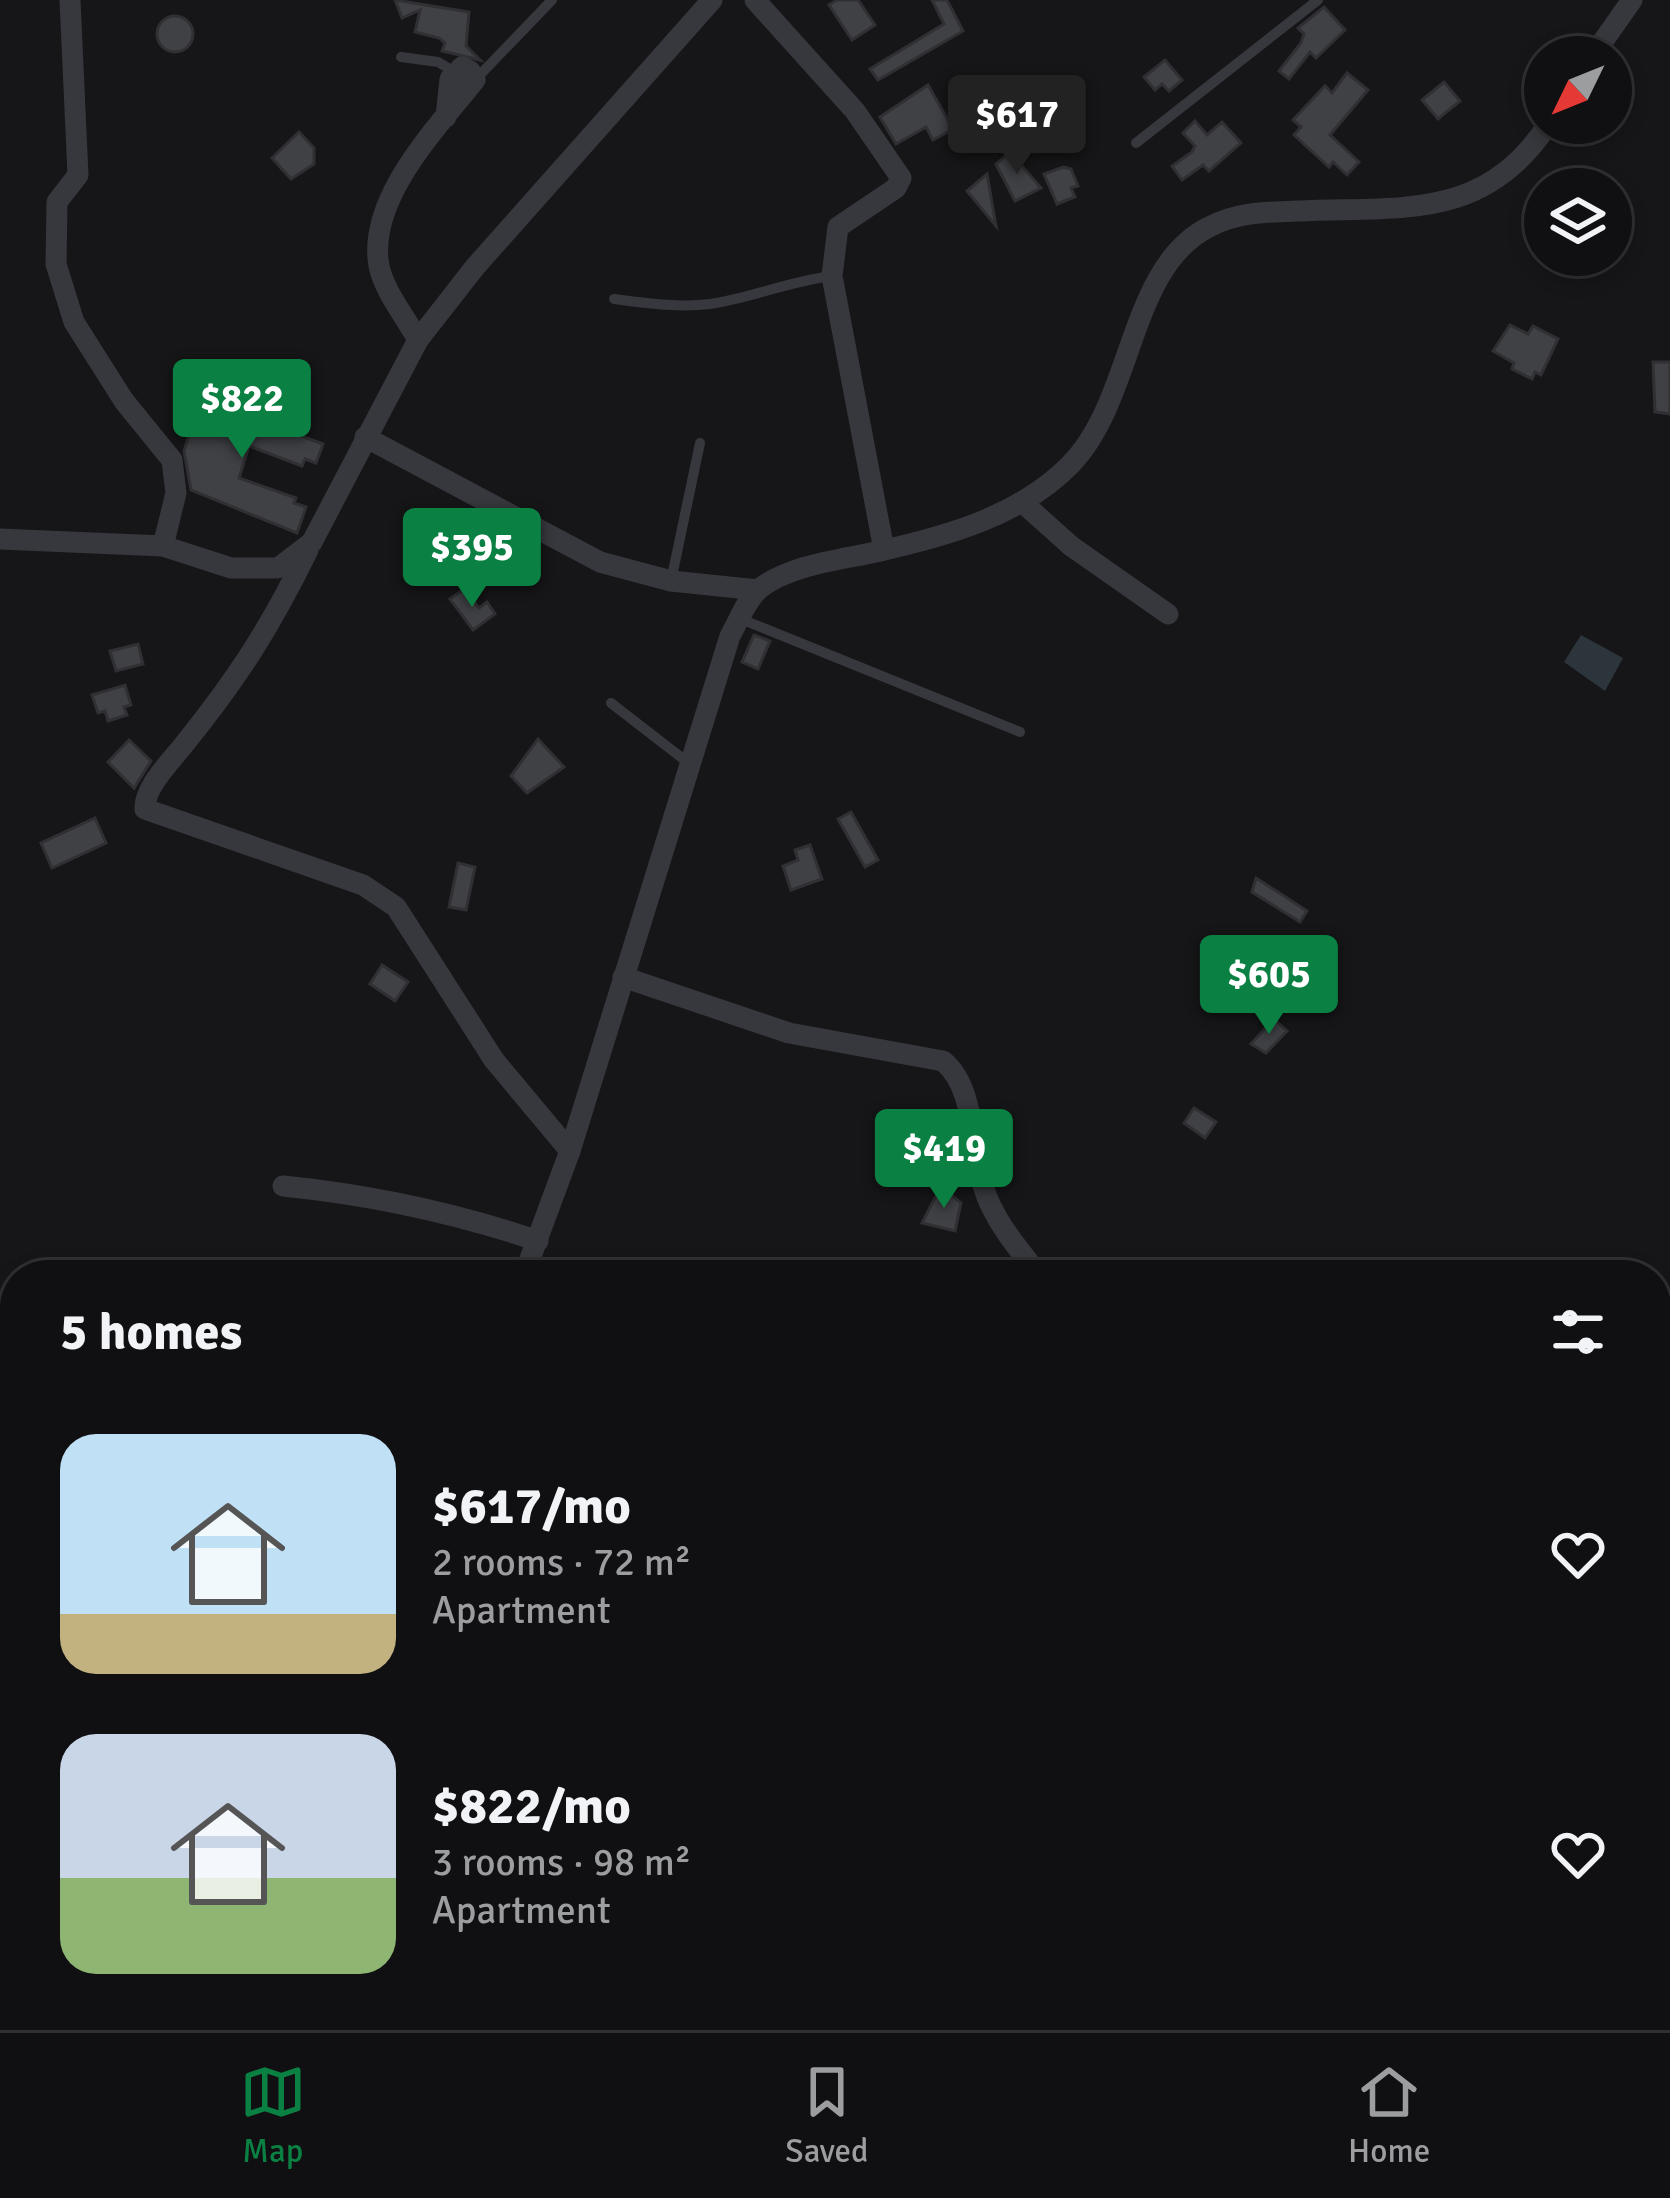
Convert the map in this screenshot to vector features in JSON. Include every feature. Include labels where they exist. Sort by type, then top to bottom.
[{"type":"street","points":[[70,0],[78,175],[57,202],[56,264],[74,322],[124,401],[172,460],[176,493],[163,546]]},
{"type":"street","points":[[570,1151],[494,1060],[396,907],[364,885],[145,809],[163,771],[248,664],[418,340],[475,267],[712,0]]},
{"type":"street","points":[[754,0],[855,111],[901,178],[896,188],[838,227],[832,276],[884,550]]},
{"type":"street","points":[[1607,36],[1633,0]]},
{"type":"street","points":[[418,340],[380,272],[377,243],[385,209],[446,117],[465,76]]},
{"type":"street","points":[[365,437],[600,562],[671,581],[758,590],[818,564],[990,519],[1022,502],[1083,451],[1106,415],[1160,272],[1206,228],[1243,214],[1415,205],[1469,196],[1499,182],[1535,144]]},
{"type":"street","points":[[1022,502],[1071,547],[1168,614]]},
{"type":"street","points":[[0,539],[163,546],[231,568],[278,568],[312,542]]},
{"type":"street","points":[[530,1260],[694,767],[730,636],[758,590]]},
{"type":"street","points":[[623,976],[789,1033],[944,1061],[964,1087],[971,1146],[989,1203],[1029,1260]]},
{"type":"street","points":[[283,1186],[371,1195],[465,1216],[538,1241]]},
{"type":"lane","points":[[401,57],[438,62],[465,76],[553,0]]},
{"type":"lane","points":[[1136,143],[1318,0]]},
{"type":"lane","points":[[614,299],[662,305],[712,303],[789,281],[832,276]]},
{"type":"lane","points":[[671,581],[700,443]]},
{"type":"lane","points":[[741,619],[1019,732]]},
{"type":"lane","points":[[611,704],[694,767]]},
{"type":"shaded area","points":[[1581,635],[1623,658],[1605,691],[1564,662]]},
{"type":"building","points":[[395,0],[469,12],[466,46],[480,60],[442,51],[445,43],[439,38],[415,32],[420,10],[402,18]]},
{"type":"building","points":[[858,0],[875,25],[852,40],[829,5]]},
{"type":"building","points":[[932,0],[947,0],[963,31],[878,80],[870,69],[944,24]]},
{"type":"building","points":[[1324,7],[1345,30],[1316,58],[1310,52],[1289,79],[1279,71],[1301,43],[1304,34],[1298,28]]},
{"type":"building","points":[[175,16],[188,21],[193,34],[188,47],[175,52],[162,47],[157,34],[162,21]]},
{"type":"building","points":[[1165,60],[1182,80],[1169,91],[1162,84],[1155,90],[1144,77]]},
{"type":"building","points":[[1347,73],[1368,90],[1330,135],[1359,162],[1347,175],[1333,162],[1329,167],[1294,135],[1301,127],[1293,120],[1325,86],[1332,93]]},
{"type":"building","points":[[1444,82],[1460,101],[1438,119],[1422,100]]},
{"type":"building","points":[[928,85],[953,129],[933,140],[926,127],[896,144],[880,117]]},
{"type":"building","points":[[1195,121],[1207,135],[1222,122],[1241,143],[1209,171],[1203,165],[1182,180],[1172,166],[1192,152],[1195,146],[1183,133]]},
{"type":"building","points":[[299,132],[314,148],[314,164],[291,179],[272,158]]},
{"type":"building","points":[[1010,152],[1041,188],[1015,201],[996,164]]},
{"type":"building","points":[[1071,169],[1078,186],[1071,188],[1075,197],[1057,204],[1044,174]]},
{"type":"building","points":[[987,174],[996,226],[967,191]]},
{"type":"building","points":[[1510,325],[1528,334],[1533,326],[1558,339],[1541,375],[1535,372],[1532,379],[1512,369],[1514,363],[1493,351]]},
{"type":"building","points":[[1653,362],[1670,362],[1670,414],[1655,412]]},
{"type":"building","points":[[192,396],[323,444],[316,463],[305,459],[302,466],[249,446],[239,478],[296,498],[294,503],[306,507],[297,533],[191,490],[184,451],[192,425],[183,421]]},
{"type":"building","points":[[464,589],[479,608],[487,602],[495,614],[473,630],[450,599]]},
{"type":"building","points":[[754,635],[770,641],[758,669],[742,662]]},
{"type":"building","points":[[138,644],[143,664],[116,671],[110,651]]},
{"type":"building","points":[[125,685],[131,705],[124,707],[127,715],[108,721],[105,711],[98,713],[92,695]]},
{"type":"building","points":[[538,739],[564,767],[527,793],[511,776]]},
{"type":"building","points":[[129,740],[151,761],[134,788],[108,762]]},
{"type":"building","points":[[851,812],[878,860],[865,867],[838,819]]},
{"type":"building","points":[[95,818],[106,843],[52,868],[41,843]]},
{"type":"building","points":[[810,845],[822,879],[791,890],[783,866],[798,860],[795,850]]},
{"type":"building","points":[[458,863],[475,867],[466,910],[449,907]]},
{"type":"building","points":[[1256,878],[1307,911],[1300,922],[1252,892]]},
{"type":"building","points":[[382,965],[408,982],[395,1001],[370,984]]},
{"type":"building","points":[[1274,1019],[1287,1031],[1266,1053],[1251,1044]]},
{"type":"building","points":[[1194,1108],[1216,1122],[1205,1138],[1184,1123]]},
{"type":"building","points":[[941,1186],[961,1203],[955,1231],[922,1223]]}]
